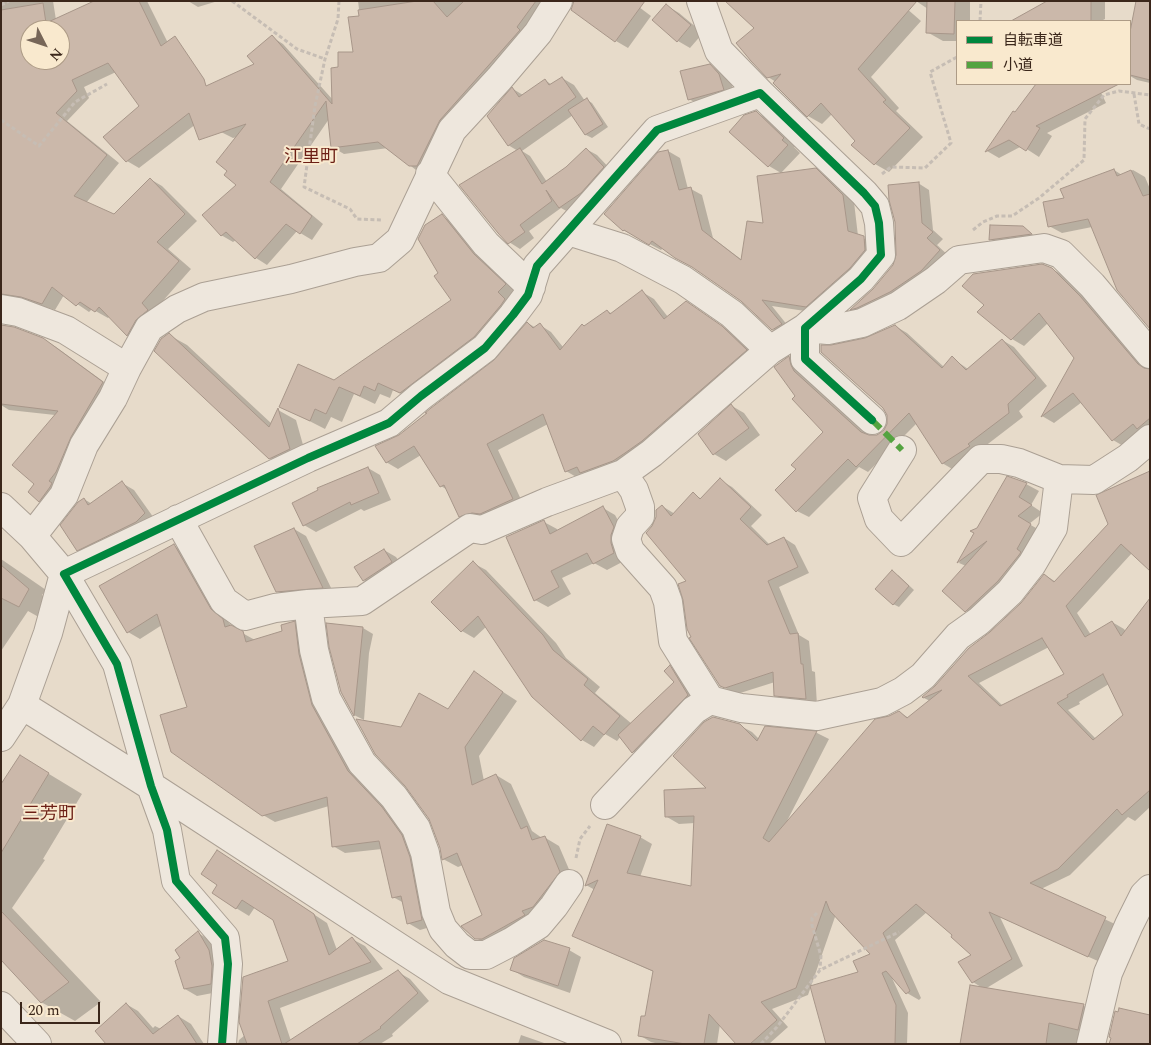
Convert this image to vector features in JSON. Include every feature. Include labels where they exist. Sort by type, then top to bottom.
[{"type":"street","points":[[32,536],[64,495],[84,445],[113,398],[149,328],[177,309],[204,297],[379,258],[400,240],[452,130],[538,33],[558,1]]},
{"type":"street","points":[[178,519],[224,601],[234,610],[245,616],[275,608],[362,601],[470,528],[482,530],[547,502],[623,474],[652,454],[770,350],[805,328],[861,279],[882,255],[879,223],[875,206],[719,51],[701,1]]},
{"type":"street","points":[[1,737],[22,705],[48,633],[64,574],[308,458],[389,423],[421,396],[485,348],[528,295],[537,266],[657,130],[760,93]]},
{"type":"street","points":[[430,174],[486,244],[531,287]]},
{"type":"street","points":[[568,230],[622,248],[683,280],[732,314],[770,350]]},
{"type":"street","points":[[805,328],[828,330],[862,323],[898,306],[936,280],[959,260],[1044,248],[1062,254],[1092,285],[1150,354]]},
{"type":"street","points":[[1,309],[18,312],[66,330],[127,368]]},
{"type":"street","points":[[805,328],[805,359],[872,420]]},
{"type":"street","points":[[902,450],[872,498],[879,519],[901,542],[981,459],[1001,459],[1018,463],[1059,479],[1094,480],[1128,458],[1150,439]]},
{"type":"street","points":[[623,474],[634,490],[640,507],[640,516],[630,527],[626,539],[630,550],[663,588],[668,602],[673,641],[710,700],[741,708],[817,716],[882,702],[903,691],[923,676],[958,636],[1010,592],[1032,564],[1053,528],[1059,479]]},
{"type":"street","points":[[1,507],[32,536],[64,574],[117,664],[151,786],[167,830],[176,881],[225,938],[228,964],[222,1044]]},
{"type":"street","points":[[308,604],[314,650],[326,698],[362,763],[394,797],[416,828],[425,853],[436,912],[443,929],[457,945],[470,955],[486,955],[511,942],[538,925],[554,906],[568,884]]},
{"type":"street","points":[[605,805],[694,710],[710,700]]},
{"type":"street","points":[[22,705],[151,786],[449,980],[607,1044]]},
{"type":"street","points":[[1091,1044],[1108,973],[1144,895],[1150,889]]},
{"type":"street","points":[[1,1006],[37,1044]]},
{"type":"path","points":[[1,5],[9,1]]},
{"type":"path","points":[[232,1],[297,50],[325,59]]},
{"type":"path","points":[[339,1],[338,19],[325,59],[315,106],[304,187],[350,209],[357,219],[383,220],[404,231]]},
{"type":"path","points":[[980,20],[981,1]]},
{"type":"path","points":[[864,193],[891,167],[925,168],[950,144],[930,72],[956,58]]},
{"type":"path","points":[[1,120],[39,146],[75,102],[107,84]]},
{"type":"path","points":[[952,266],[953,254],[964,237],[983,222],[997,216],[1012,216],[1039,198],[1084,160],[1085,118],[1104,95],[1119,91],[1150,95]]},
{"type":"path","points":[[1134,94],[1139,124],[1150,130]]},
{"type":"path","points":[[568,884],[580,840],[605,805]]},
{"type":"path","points":[[817,913],[812,918],[812,925],[821,956],[820,970]]},
{"type":"path","points":[[761,1044],[777,1027],[820,970],[899,932]]},
{"type":"building","points":[[94,1],[139,1],[161,46],[175,36],[204,79],[206,86],[254,64],[247,56],[272,35],[332,104],[331,68],[338,67],[338,52],[353,52],[348,17],[359,16],[358,10],[417,1],[433,1],[447,17],[464,1],[536,1],[517,27],[520,30],[440,120],[417,166],[409,166],[378,142],[331,148],[326,101],[270,182],[312,216],[300,234],[286,224],[255,259],[226,232],[221,236],[202,215],[236,185],[224,175],[227,171],[216,162],[246,124],[199,140],[189,113],[126,162],[103,137],[139,106],[108,63],[72,80],[77,91],[56,113],[107,155],[74,196],[114,214],[150,178],[185,214],[157,242],[179,261],[142,303],[148,310],[136,320],[127,336],[99,307],[95,312],[80,302],[76,306],[52,287],[42,304],[21,297],[1,294],[1,10],[43,3],[46,20],[20,20],[20,70],[70,70],[70,20],[53,20]]},
{"type":"building","points":[[574,1],[645,1],[615,42],[571,10]]},
{"type":"building","points":[[725,1],[917,1],[858,69],[886,100],[883,102],[910,128],[874,165],[851,145],[855,141],[821,103],[807,117],[773,83],[781,74],[767,78],[751,61],[736,43],[754,28]]},
{"type":"building","points":[[927,1],[955,1],[954,34],[926,33]]},
{"type":"building","points":[[1047,1],[1091,1],[1091,20],[1013,20]]},
{"type":"building","points":[[1136,1],[1150,1],[1150,80],[1131,75],[1131,27]]},
{"type":"building","points":[[666,4],[691,25],[677,42],[652,20]]},
{"type":"building","points":[[710,64],[719,74],[724,90],[688,100],[680,71]]},
{"type":"building","points":[[562,77],[576,97],[508,146],[487,116],[512,87],[519,97],[545,79],[549,85]]},
{"type":"building","points":[[1035,85],[1117,85],[1036,126],[1040,128],[1026,151],[1009,140],[985,152],[1013,111],[1015,112]]},
{"type":"building","points":[[587,98],[603,124],[585,135],[568,110]]},
{"type":"building","points":[[756,111],[784,138],[782,140],[788,145],[768,167],[729,132],[744,115]]},
{"type":"building","points":[[520,148],[542,184],[566,167],[586,148],[604,167],[581,193],[559,208],[546,190],[552,201],[520,225],[525,232],[508,244],[459,185]]},
{"type":"building","points":[[668,150],[679,190],[691,187],[702,230],[741,260],[747,221],[763,223],[757,176],[816,168],[843,195],[848,231],[864,236],[865,250],[850,268],[806,307],[762,300],[782,324],[772,330],[741,301],[692,267],[675,258],[652,241],[649,245],[623,231],[604,214],[658,152]]},
{"type":"building","points":[[1114,169],[1117,176],[1131,170],[1143,196],[1150,194],[1150,329],[1117,290],[1088,219],[1048,227],[1043,202],[1064,198],[1060,189]]},
{"type":"building","points":[[919,182],[922,223],[933,232],[927,238],[940,250],[921,271],[890,292],[850,310],[873,289],[893,265],[896,255],[895,222],[889,200],[888,185]]},
{"type":"building","points":[[442,214],[474,254],[506,284],[498,292],[505,299],[474,337],[400,393],[378,383],[375,391],[364,386],[360,396],[339,387],[326,414],[315,409],[310,421],[279,407],[298,364],[334,380],[451,300],[434,276],[438,273],[418,239],[425,225]]},
{"type":"building","points":[[990,225],[1023,226],[1032,234],[989,240]]},
{"type":"building","points":[[1042,264],[1052,268],[1080,296],[1138,364],[1150,369],[1150,418],[1137,429],[1133,424],[1112,441],[1073,393],[1041,417],[1074,358],[1039,313],[1011,340],[977,312],[984,305],[962,286],[973,274]]},
{"type":"building","points":[[642,290],[664,319],[686,301],[722,326],[747,350],[642,441],[613,461],[580,473],[577,467],[565,472],[543,414],[487,444],[513,499],[480,514],[472,513],[459,517],[444,485],[440,487],[414,446],[386,463],[375,446],[399,435],[494,360],[527,322],[533,328],[540,323],[560,350],[582,324],[584,326],[607,310],[610,314]]},
{"type":"building","points":[[1,325],[14,327],[43,338],[103,382],[71,437],[56,472],[49,481],[52,483],[50,487],[39,502],[28,492],[34,484],[12,465],[58,411],[1,404]]},
{"type":"building","points":[[895,325],[942,368],[952,356],[966,370],[1002,339],[1036,378],[1008,404],[1009,413],[968,444],[970,446],[942,464],[909,413],[856,467],[848,459],[796,512],[775,490],[796,469],[791,465],[823,432],[792,399],[795,396],[774,367],[789,356],[794,371],[861,432],[877,435],[884,430],[887,424],[887,415],[883,408],[821,352],[821,345],[831,345],[865,338]]},
{"type":"building","points":[[169,333],[269,427],[278,408],[290,449],[269,459],[154,351],[161,339]]},
{"type":"building","points":[[731,404],[749,428],[713,455],[698,434]]},
{"type":"building","points":[[368,467],[379,493],[351,505],[350,502],[303,526],[292,503],[318,490],[317,488]]},
{"type":"building","points":[[1150,471],[1150,571],[1121,544],[1066,606],[1085,637],[1112,621],[1121,636],[1150,598],[1150,790],[1122,815],[1117,809],[1058,869],[1030,883],[1106,917],[1088,957],[989,912],[1012,959],[972,983],[958,962],[971,955],[951,937],[952,935],[916,904],[883,933],[910,991],[906,994],[886,971],[882,973],[896,1005],[895,1044],[826,1044],[810,986],[858,972],[853,961],[870,954],[830,911],[826,901],[796,988],[761,1002],[777,1020],[750,1044],[736,1044],[709,1014],[704,1044],[685,1044],[638,1036],[641,1016],[645,1016],[653,971],[572,936],[598,880],[585,886],[607,824],[641,836],[627,873],[691,886],[694,816],[665,817],[664,790],[706,788],[673,756],[704,722],[713,717],[740,724],[757,741],[765,726],[817,731],[763,838],[769,842],[875,719],[889,716],[899,711],[907,718],[942,690],[922,697],[935,686],[969,648],[990,632],[1021,603],[1044,574],[1054,582],[1108,524],[1096,495]],"holes":[[[1042,638],[1064,674],[1000,706],[968,676]],[[1103,674],[1123,715],[1093,740],[1057,703]]]},
{"type":"building","points":[[1007,476],[1027,483],[1019,497],[1032,505],[1018,516],[1031,524],[1017,549],[1021,552],[1019,555],[998,581],[965,612],[942,591],[987,541],[957,563],[974,533],[970,531],[977,528]]},
{"type":"building","points":[[720,478],[751,507],[740,519],[767,545],[784,537],[798,567],[768,581],[790,634],[798,633],[806,699],[774,696],[773,672],[725,688],[720,686],[689,638],[691,637],[687,629],[683,600],[678,584],[686,581],[646,533],[656,517],[656,510],[662,505],[671,516],[693,492],[700,499]]},
{"type":"building","points":[[122,481],[145,513],[136,522],[77,551],[60,525],[78,502],[84,498],[88,505]]},
{"type":"building","points":[[603,506],[614,527],[611,543],[614,553],[593,564],[587,553],[551,571],[559,587],[534,601],[506,537],[544,520],[550,534]]},
{"type":"building","points":[[294,528],[323,588],[276,592],[254,546]]},
{"type":"building","points":[[174,544],[211,609],[223,619],[225,627],[231,625],[243,631],[246,642],[282,631],[281,625],[295,621],[299,654],[312,705],[348,771],[382,807],[402,835],[410,857],[422,920],[407,924],[401,896],[392,898],[379,841],[332,847],[327,797],[262,816],[171,752],[160,715],[187,707],[157,614],[127,633],[99,586]]},
{"type":"building","points":[[384,549],[392,562],[363,581],[354,567]]},
{"type":"building","points":[[473,561],[543,635],[553,650],[588,679],[584,685],[620,716],[604,735],[593,726],[581,741],[532,697],[478,616],[461,632],[431,602]]},
{"type":"building","points":[[1,565],[29,589],[19,607],[1,598]]},
{"type":"building","points":[[892,570],[909,586],[893,605],[875,589]]},
{"type":"building","points":[[326,623],[363,627],[354,716],[341,692],[329,647]]},
{"type":"building","points":[[670,665],[688,695],[632,753],[618,735],[674,682],[664,671]]},
{"type":"building","points":[[474,671],[503,692],[465,747],[472,785],[496,774],[521,829],[527,826],[532,840],[545,836],[560,872],[533,907],[522,911],[525,915],[482,939],[475,939],[461,926],[482,915],[457,853],[442,860],[440,848],[429,819],[405,786],[375,754],[356,719],[401,727],[419,693],[448,709]]},
{"type":"building","points":[[20,755],[49,773],[1,853],[1,784]]},
{"type":"building","points":[[217,850],[314,914],[329,955],[352,937],[371,962],[268,1001],[282,1044],[247,1044],[239,1022],[243,977],[288,961],[273,920],[242,900],[236,909],[212,893],[217,885],[201,874]]},
{"type":"building","points":[[1,911],[69,982],[41,1003],[1,960]]},
{"type":"building","points":[[198,931],[209,950],[212,966],[211,984],[184,989],[175,961],[180,958],[175,950]]},
{"type":"building","points":[[544,940],[570,948],[558,986],[510,970],[514,958]]},
{"type":"building","points":[[398,970],[418,993],[381,1028],[357,1044],[284,1044]]},
{"type":"building","points":[[970,985],[1084,1004],[1078,1030],[1049,1023],[1046,1044],[960,1044]]},
{"type":"building","points":[[126,1003],[153,1034],[178,1015],[197,1044],[106,1044],[95,1031]]},
{"type":"building","points":[[1119,1008],[1150,1015],[1150,1044],[1109,1044],[1115,1011],[1118,1012]]},
{"type":"marked path","points":[[872,420],[902,450]]},
{"type":"cycle path","points":[[222,1044],[228,964],[225,938],[176,881],[167,830],[151,786],[117,664],[64,574],[308,458],[389,423],[421,396],[485,348],[528,295],[537,266],[657,130],[760,93],[864,193],[875,206],[879,223],[881,255],[861,279],[805,328],[805,359],[872,420]]},
{"type":"district","name":"江里町","points":[[311,158]]},
{"type":"district","name":"三芳町","points":[[49,815]]}]
